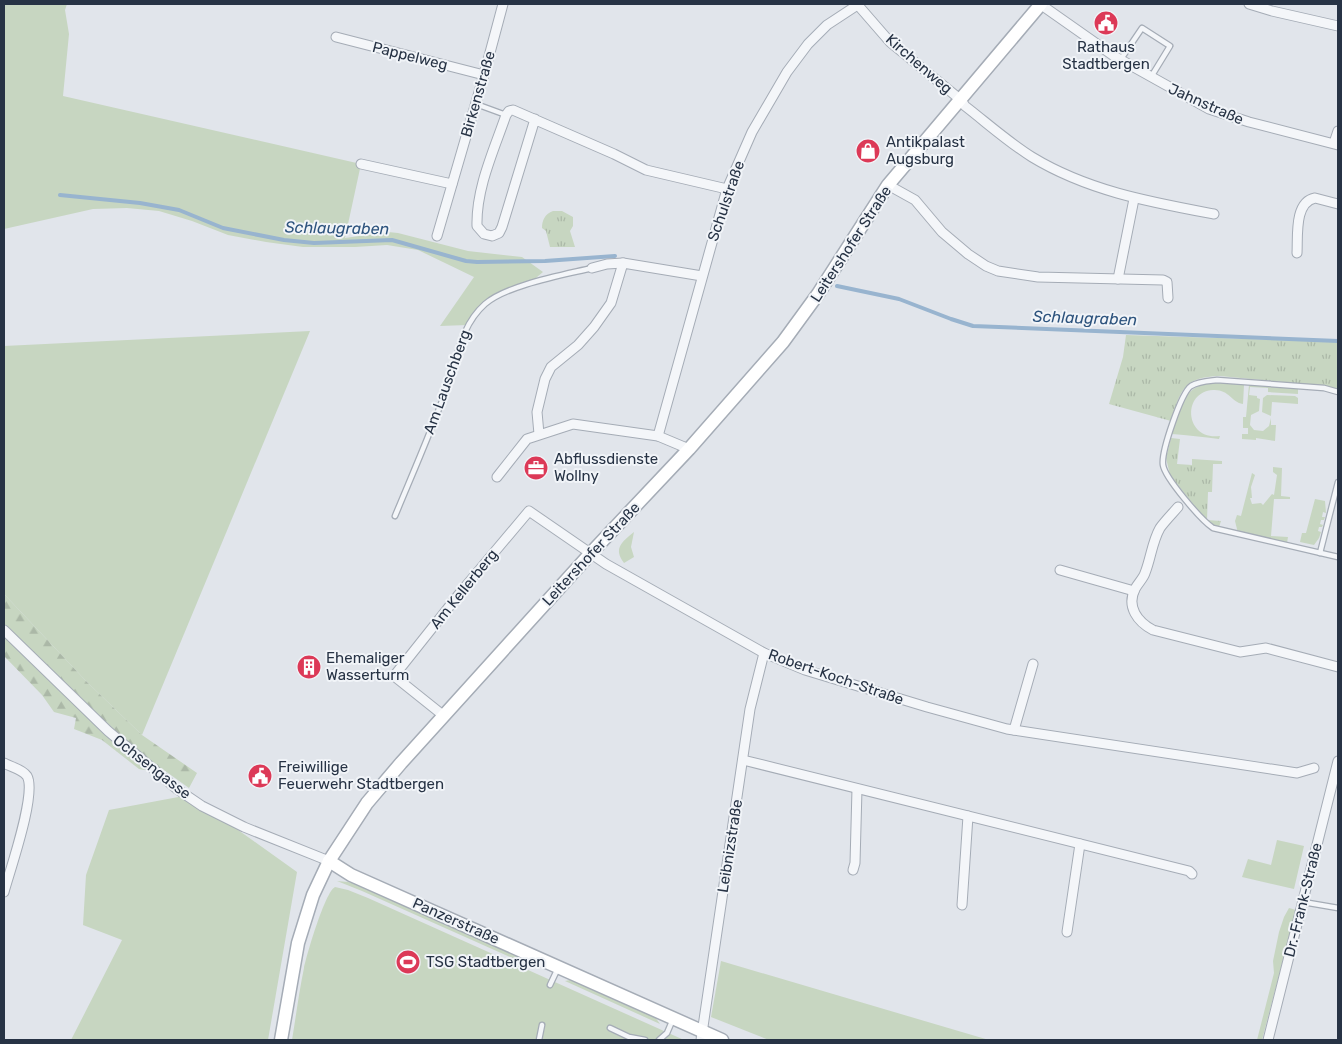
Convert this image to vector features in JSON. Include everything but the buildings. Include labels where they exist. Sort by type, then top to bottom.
[{"type":"street","name":"Birkenstraße","points":[[437,236],[503,4]]},
{"type":"street","name":"Kirchenweg","points":[[858,4],[890,42],[961,100],[965,106],[1012,143],[1048,166],[1084,182],[1134,199],[1214,214]]},
{"type":"street","name":"Schulstraße","points":[[658,436],[727,189],[752,132],[787,72],[808,44],[827,25],[858,4]]},
{"type":"street","name":"Jahnstraße","points":[[1040,4],[1114,56],[1206,107],[1267,128],[1336,144],[1338,131]]},
{"type":"street","name":"Leitershofer Straße","points":[[281,1040],[298,943],[313,895],[329,861],[367,803],[401,762],[689,448],[783,342],[823,288],[888,185],[1040,4]]},
{"type":"street","points":[[1249,4],[1273,8],[1338,26]]},
{"type":"street","name":"Pappelweg","points":[[336,37],[484,75]]},
{"type":"street","points":[[535,119],[499,233],[492,236],[484,234],[478,226],[478,203],[486,173],[507,113],[513,110],[535,119],[646,170],[727,189]]},
{"type":"street","points":[[361,164],[452,184]]},
{"type":"street","points":[[888,185],[915,200],[942,232],[968,254],[986,266],[998,271],[1038,277],[1163,280],[1167,282],[1168,298]]},
{"type":"street","points":[[1297,253],[1300,214],[1305,204],[1315,198],[1338,204]]},
{"type":"street","points":[[1118,279],[1134,199]]},
{"type":"street","points":[[539,434],[537,412],[545,379],[551,367],[578,345],[594,328],[611,303],[623,263]]},
{"type":"street","name":"Am Lauschberg","points":[[592,268],[606,264],[623,263],[702,276]]},
{"type":"street","points":[[497,478],[527,439],[573,424],[658,436],[689,448]]},
{"type":"street","points":[[1178,507],[1160,529],[1153,544],[1146,571],[1134,591],[1133,609],[1136,618],[1144,626],[1153,630],[1240,652],[1266,648],[1338,667]]},
{"type":"street","name":"Am Kellerberg","points":[[444,716],[394,676],[529,511],[590,554]]},
{"type":"street","name":"Robert-Koch-Straße","points":[[590,554],[764,653],[806,670],[927,707],[1014,730],[1297,773],[1314,768]]},
{"type":"street","points":[[1060,570],[1134,591]]},
{"type":"street","name":"Ochsengasse","points":[[4,630],[108,732],[177,789],[202,806],[244,827],[329,861]]},
{"type":"street","name":"Leibnizstraße","points":[[701,1036],[744,760],[750,709],[764,653]]},
{"type":"street","points":[[1014,730],[1033,664]]},
{"type":"street","points":[[744,760],[1189,871],[1192,874]]},
{"type":"street","name":"Dr.-Frank-Straße","points":[[1268,1040],[1302,902],[1336,782],[1338,761]]},
{"type":"street","points":[[4,764],[23,772],[28,778],[30,786],[29,802],[6,875],[4,892]]},
{"type":"street","points":[[853,870],[855,863],[857,788]]},
{"type":"street","points":[[962,905],[968,816]]},
{"type":"street","points":[[1067,932],[1080,844]]},
{"type":"street","name":"Panzerstraße","points":[[329,861],[351,874],[673,1019],[701,1036],[722,1040]]},
{"type":"lane","points":[[1121,59],[1142,28],[1170,46],[1151,77]]},
{"type":"lane","points":[[475,104],[507,113]]},
{"type":"lane","name":"Am Lauschberg","points":[[394,516],[446,391],[467,325],[485,304],[506,292],[530,283],[592,268]]},
{"type":"lane","points":[[1338,392],[1324,388],[1217,380],[1195,384],[1186,391],[1179,402],[1163,458],[1163,464],[1170,479],[1203,520],[1212,528],[1338,557]]},
{"type":"lane","points":[[1320,553],[1338,482]]},
{"type":"lane","points":[[1302,902],[1338,908]]},
{"type":"lane","points":[[550,985],[558,967]]},
{"type":"lane","points":[[659,1040],[667,1032],[673,1019]]},
{"type":"lane","points":[[539,1040],[542,1025]]},
{"type":"lane","points":[[610,1028],[629,1037],[646,1040]]},
{"type":"green space","points":[[4,4],[67,4],[65,10],[69,34],[63,96],[361,164],[345,238],[388,232],[398,233],[468,251],[522,257],[543,272],[530,283],[485,304],[467,325],[440,326],[474,277],[418,250],[387,245],[303,247],[266,242],[228,235],[159,211],[127,208],[93,209],[4,229]]},
{"type":"green space","points":[[553,211],[562,211],[573,217],[573,226],[570,231],[575,247],[550,247],[546,231],[542,228],[542,225],[546,216]]},
{"type":"green space","points":[[310,331],[142,735],[87,682],[4,594],[4,346]]},
{"type":"green space","points":[[1126,335],[1338,342],[1338,389],[1220,376],[1208,377],[1191,382],[1186,387],[1181,393],[1171,421],[1109,404],[1123,357]]},
{"type":"green space","points":[[1216,382],[1244,385],[1243,404],[1223,391],[1213,390],[1203,393],[1196,399],[1192,407],[1191,416],[1194,424],[1208,436],[1220,436],[1219,439],[1172,434],[1181,406],[1190,392],[1196,387]]},
{"type":"green space","points":[[1249,385],[1298,388],[1298,394],[1268,392],[1268,388],[1250,387],[1249,395],[1257,396],[1260,399],[1259,411],[1251,415],[1250,425],[1254,430],[1263,431],[1269,426],[1271,418],[1271,425],[1276,425],[1275,441],[1256,438],[1256,440],[1242,439],[1242,434],[1248,434],[1248,428],[1243,428],[1243,417],[1246,417]]},
{"type":"green space","points":[[1267,395],[1295,396],[1298,398],[1298,404],[1272,402],[1271,416],[1262,412],[1263,398]]},
{"type":"green space","points":[[1171,438],[1180,439],[1177,464],[1192,465],[1192,459],[1222,461],[1222,464],[1213,464],[1212,492],[1208,492],[1207,520],[1221,521],[1219,527],[1214,527],[1207,522],[1170,475],[1166,458]]},
{"type":"green space","points":[[1273,467],[1282,468],[1281,496],[1290,497],[1290,499],[1274,499],[1271,536],[1288,537],[1287,543],[1238,533],[1235,521],[1237,515],[1241,516],[1252,473],[1255,475],[1251,487],[1252,498],[1250,498],[1252,504],[1261,503],[1263,505],[1272,494],[1274,495],[1277,475],[1273,472]]},
{"type":"green space","points":[[1315,499],[1325,501],[1326,513],[1323,512],[1322,517],[1325,517],[1324,520],[1321,520],[1320,524],[1323,525],[1319,527],[1318,531],[1321,532],[1314,545],[1300,542],[1302,533],[1306,533]]},
{"type":"green space","points":[[634,532],[631,547],[634,557],[624,563],[619,549],[623,542]]},
{"type":"green space","points":[[4,594],[87,682],[142,735],[197,773],[189,788],[161,768],[155,772],[139,769],[102,740],[74,729],[76,718],[54,712],[42,695],[4,656]]},
{"type":"green space","points":[[189,795],[297,872],[268,1040],[71,1040],[122,940],[83,925],[86,875],[109,810]]},
{"type":"green space","points":[[1277,840],[1304,846],[1294,889],[1242,877],[1248,859],[1271,865]]},
{"type":"green space","points":[[337,881],[360,885],[518,956],[528,965],[362,891]]},
{"type":"green space","name":"TSG Stadtbergen","points":[[335,887],[368,898],[684,1040],[292,1040],[302,977],[309,950],[326,900]]},
{"type":"green space","points":[[1289,908],[1296,910],[1262,1040],[1257,1040],[1274,973],[1273,961],[1279,932]]},
{"type":"green space","points":[[721,961],[989,1040],[769,1040],[711,1017]]},
{"type":"green space","points":[[570,980],[655,1017],[660,1024],[565,981]]},
{"type":"waterway","name":"Schlaugraben","points":[[60,195],[140,203],[179,210],[223,228],[284,240],[314,243],[392,240],[466,261],[545,261],[615,256]]},
{"type":"waterway","name":"Schlaugraben","points":[[837,286],[899,299],[973,326],[1338,341]]},
{"type":"place","name":"Rathaus Stadtbergen","points":[[1106,23]]},
{"type":"place","name":"Antikpalast Augsburg","points":[[868,151]]},
{"type":"place","name":"Abflussdienste Wollny","points":[[536,468]]},
{"type":"place","name":"Ehemaliger Wasserturm","points":[[309,667]]},
{"type":"place","name":"Freiwillige Feuerwehr Stadtbergen","points":[[260,776]]},
{"type":"place","name":"TSG Stadtbergen","points":[[408,962]]}]
